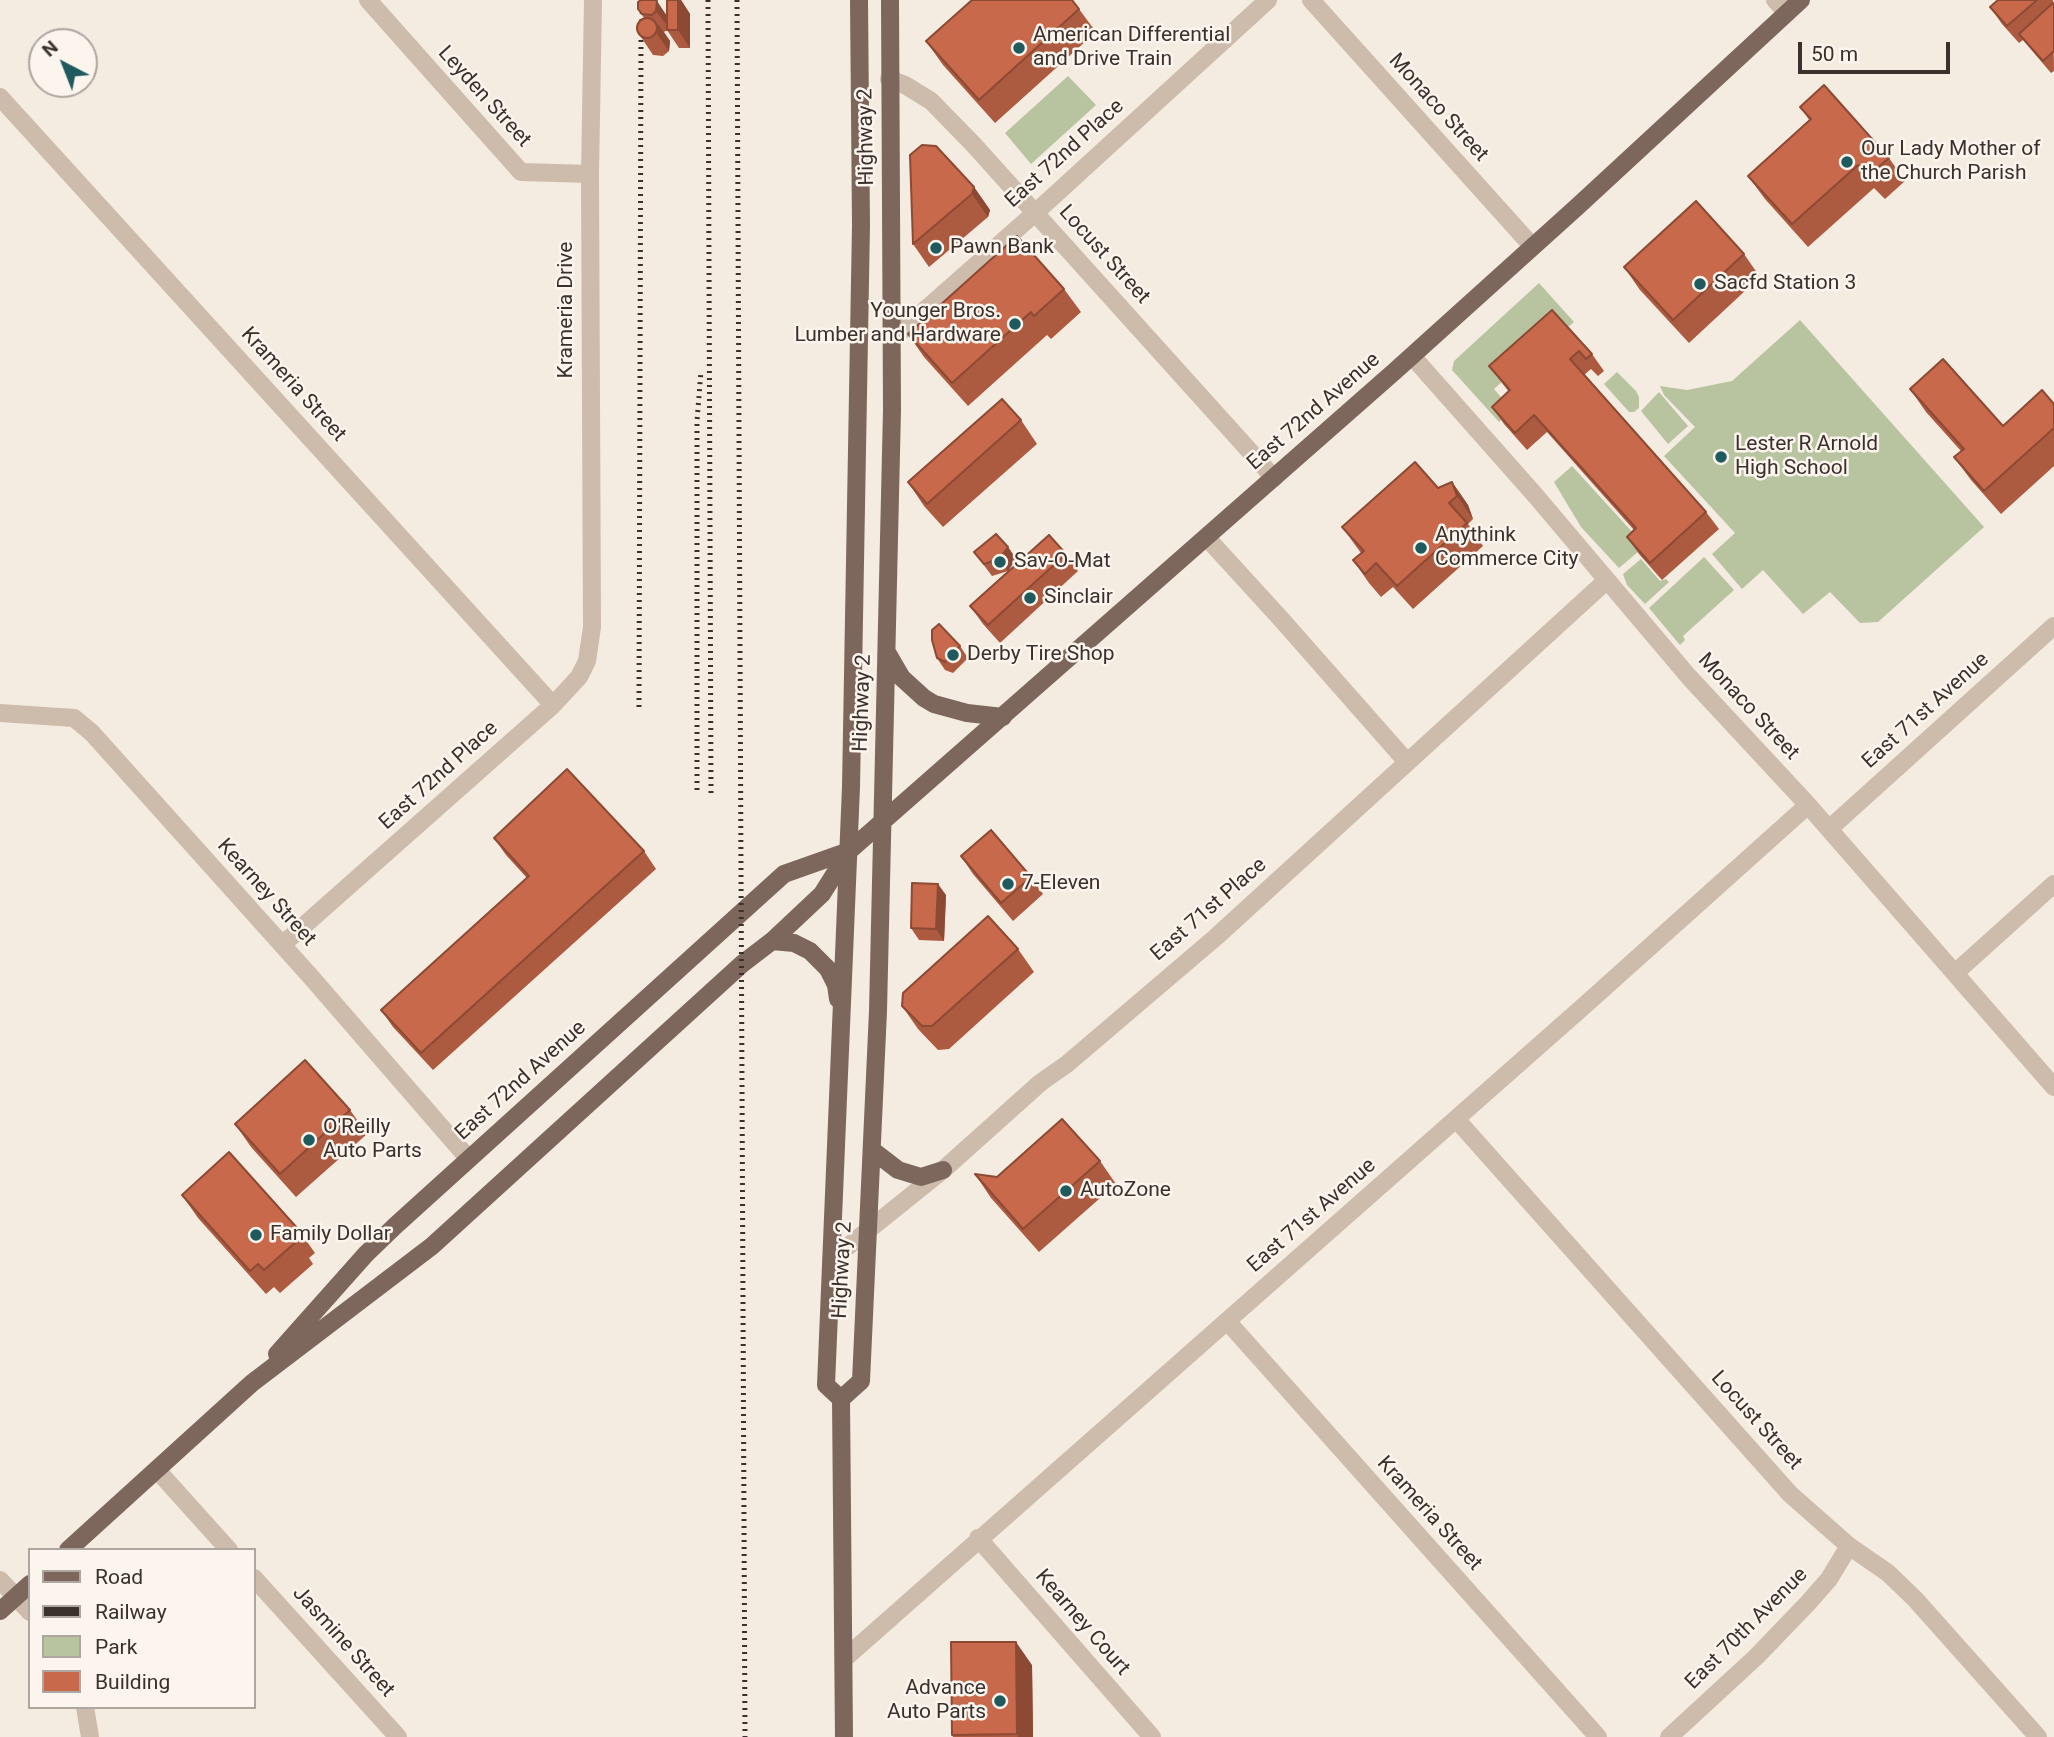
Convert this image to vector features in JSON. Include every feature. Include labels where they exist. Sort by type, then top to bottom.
[{"type":"main road","name":"Highway 2","points":[[844,1737],[841,1399],[826,1385],[849,850],[861,225],[859,0]]},
{"type":"main road","name":"Highway 2","points":[[841,1399],[861,1381],[878,1011],[888,654],[890,0]]},
{"type":"main road","name":"East 72nd Avenue","points":[[70,1548],[252,1383],[432,1246],[646,1054],[741,964],[772,941],[822,894],[849,850],[1207,538],[1578,206],[1781,7],[1801,0]]},
{"type":"main road","points":[[888,654],[902,678],[923,698],[934,704],[967,713],[1003,717]]},
{"type":"main road","name":"East 72nd Avenue","points":[[252,1383],[366,1254],[468,1158],[784,874],[849,850]]},
{"type":"main road","points":[[772,941],[801,946],[822,962],[836,985],[843,1020]]},
{"type":"main road","points":[[872,1150],[898,1170],[921,1177],[943,1170]]},
{"type":"main road","points":[[0,1611],[28,1586]]},
{"type":"street","name":"Leyden Street","points":[[368,0],[521,172],[590,174]]},
{"type":"street","name":"Krameria Drive","points":[[592,619],[590,174],[593,0]]},
{"type":"street","name":"East 72nd Place","points":[[891,340],[1035,213],[1268,0]]},
{"type":"street","name":"Monaco Street","points":[[1311,0],[1532,246]]},
{"type":"street","name":"Locust Street","points":[[889,79],[905,85],[931,101],[1274,478]]},
{"type":"street","name":"Krameria Street","points":[[0,97],[552,705]]},
{"type":"street","name":"Monaco Street","points":[[1412,356],[1535,495],[1703,693],[1808,805],[2054,1087]]},
{"type":"street","points":[[1207,538],[1407,762]]},
{"type":"street","name":"East 71st Place","points":[[831,1261],[943,1170],[1040,1083],[1082,1051],[1216,937],[1606,581]]},
{"type":"street","name":"East 72nd Place","points":[[282,946],[552,705],[583,671],[587,661],[592,619]]},
{"type":"street","name":"East 71st Avenue","points":[[1829,829],[2054,626]]},
{"type":"street","name":"Kearney Street","points":[[0,713],[74,718],[92,733],[347,1017],[468,1158]]},
{"type":"street","name":"East 71st Avenue","points":[[844,1659],[1808,805]]},
{"type":"street","points":[[1955,973],[2054,884]]},
{"type":"street","name":"Locust Street","points":[[1456,1119],[1790,1494],[1849,1546],[1888,1573],[1915,1599],[2038,1737]]},
{"type":"street","name":"Krameria Street","points":[[1227,1321],[1598,1737]]},
{"type":"street","points":[[157,1470],[227,1548]]},
{"type":"street","name":"Kearney Court","points":[[978,1538],[1152,1737]]},
{"type":"street","name":"East 70th Avenue","points":[[1681,1733],[1808,1603],[1829,1579],[1849,1546]]},
{"type":"street","points":[[0,1580],[28,1610]]},
{"type":"street","name":"Jasmine Street","points":[[256,1580],[398,1737]]},
{"type":"street","points":[[85,1709],[90,1737]]},
{"type":"green space","points":[[1068,76],[1096,105],[1031,164],[1005,133]]},
{"type":"green space","points":[[1539,283],[1574,322],[1567,328],[1564,326],[1494,389],[1512,410],[1499,422],[1452,370],[1454,361]]},
{"type":"green space","points":[[1800,320],[1984,527],[1878,622],[1860,623],[1830,592],[1803,614],[1763,570],[1742,589],[1712,554],[1735,533],[1664,456],[1695,427],[1664,395],[1660,386],[1687,390],[1732,381]]},
{"type":"green space","points":[[1617,372],[1639,397],[1639,408],[1634,412],[1629,412],[1604,384]]},
{"type":"green space","points":[[1659,392],[1688,426],[1668,444],[1641,411]]},
{"type":"green space","points":[[1572,466],[1645,546],[1619,568],[1581,527],[1554,482]]},
{"type":"green space","points":[[1704,557],[1734,590],[1683,636],[1685,640],[1680,645],[1649,608]]},
{"type":"green space","points":[[1641,559],[1660,581],[1666,579],[1669,582],[1645,604],[1627,585],[1623,574]]},
{"type":"building","points":[[667,0],[678,0],[678,30],[667,30]]},
{"type":"building","points":[[972,0],[1072,0],[1079,9],[979,100],[926,41]]},
{"type":"building","points":[[1998,0],[2037,0],[2007,26],[1990,7]]},
{"type":"building","points":[[657,1],[656,11],[652,15],[642,14],[638,9],[638,2]]},
{"type":"building","points":[[2053,3],[2054,51],[2043,61],[2019,34]]},
{"type":"building","points":[[643,18],[651,18],[657,28],[651,38],[643,38],[637,32],[637,24]]},
{"type":"building","points":[[1824,85],[1889,158],[1868,176],[1858,165],[1792,224],[1748,176],[1811,119],[1800,107]]},
{"type":"building","points":[[922,145],[936,146],[974,187],[972,194],[913,244],[910,155]]},
{"type":"building","points":[[1696,201],[1744,254],[1673,320],[1624,267]]},
{"type":"building","points":[[1017,236],[1064,289],[1034,316],[1031,312],[952,383],[908,334]]},
{"type":"building","name":"Lester R Arnold High School","points":[[1552,310],[1592,354],[1586,359],[1579,351],[1570,359],[1706,512],[1650,563],[1627,537],[1636,528],[1534,415],[1515,433],[1492,407],[1510,390],[1489,366]]},
{"type":"building","points":[[1943,359],[2003,426],[2042,390],[2054,404],[2054,428],[1984,491],[1954,457],[1964,449],[1910,389]]},
{"type":"building","points":[[1002,399],[1021,420],[927,504],[908,482]]},
{"type":"building","name":"Anythink Commerce City","points":[[1415,462],[1438,488],[1452,482],[1457,496],[1449,503],[1467,523],[1397,586],[1376,563],[1365,574],[1353,560],[1364,551],[1342,527]]},
{"type":"building","points":[[996,534],[1008,547],[999,559],[984,564],[974,552]]},
{"type":"building","points":[[1049,535],[1066,554],[988,625],[970,606]]},
{"type":"building","points":[[939,624],[960,646],[945,662],[937,658],[932,640],[932,630]]},
{"type":"building","points":[[567,769],[644,851],[421,1053],[381,1010],[529,876],[494,838]]},
{"type":"building","name":"7-Eleven","points":[[991,830],[1031,877],[1001,903],[961,856]]},
{"type":"building","points":[[912,883],[938,884],[936,929],[911,928]]},
{"type":"building","points":[[988,916],[1018,949],[932,1026],[922,1026],[902,1006],[903,993]]},
{"type":"building","points":[[305,1060],[350,1110],[280,1174],[235,1124]]},
{"type":"building","points":[[1062,1119],[1100,1161],[1023,1229],[975,1174],[997,1177]]},
{"type":"building","name":"Family Dollar","points":[[229,1152],[298,1229],[292,1235],[297,1241],[264,1270],[258,1264],[250,1271],[182,1195]]},
{"type":"building","points":[[951,1642],[1016,1642],[1017,1734],[952,1735]]},
{"type":"railway","points":[[639,707],[643,0]]},
{"type":"railway","points":[[708,0],[711,793]]},
{"type":"railway","points":[[737,0],[745,1737]]},
{"type":"railway","points":[[697,790],[697,421],[701,371]]},
{"type":"place","name":"American Differential and Drive Train","points":[[1019,48]]},
{"type":"place","name":"Our Lady Mother of the Church Parish","points":[[1847,162]]},
{"type":"place","name":"Pawn Bank","points":[[936,248]]},
{"type":"place","name":"Sacfd Station 3","points":[[1700,284]]},
{"type":"place","name":"Younger Bros. Lumber and Hardware","points":[[1015,324]]},
{"type":"place","name":"Lester R Arnold High School","points":[[1721,457]]},
{"type":"place","name":"Anythink Commerce City","points":[[1421,548]]},
{"type":"place","name":"Sav-O-Mat","points":[[1000,562]]},
{"type":"place","name":"Sinclair","points":[[1030,598]]},
{"type":"place","name":"Derby Tire Shop","points":[[953,655]]},
{"type":"place","name":"7-Eleven","points":[[1008,884]]},
{"type":"place","name":"O'Reilly Auto Parts","points":[[309,1140]]},
{"type":"place","name":"AutoZone","points":[[1066,1191]]},
{"type":"place","name":"Family Dollar","points":[[256,1235]]},
{"type":"place","name":"Advance Auto Parts","points":[[1000,1701]]}]
